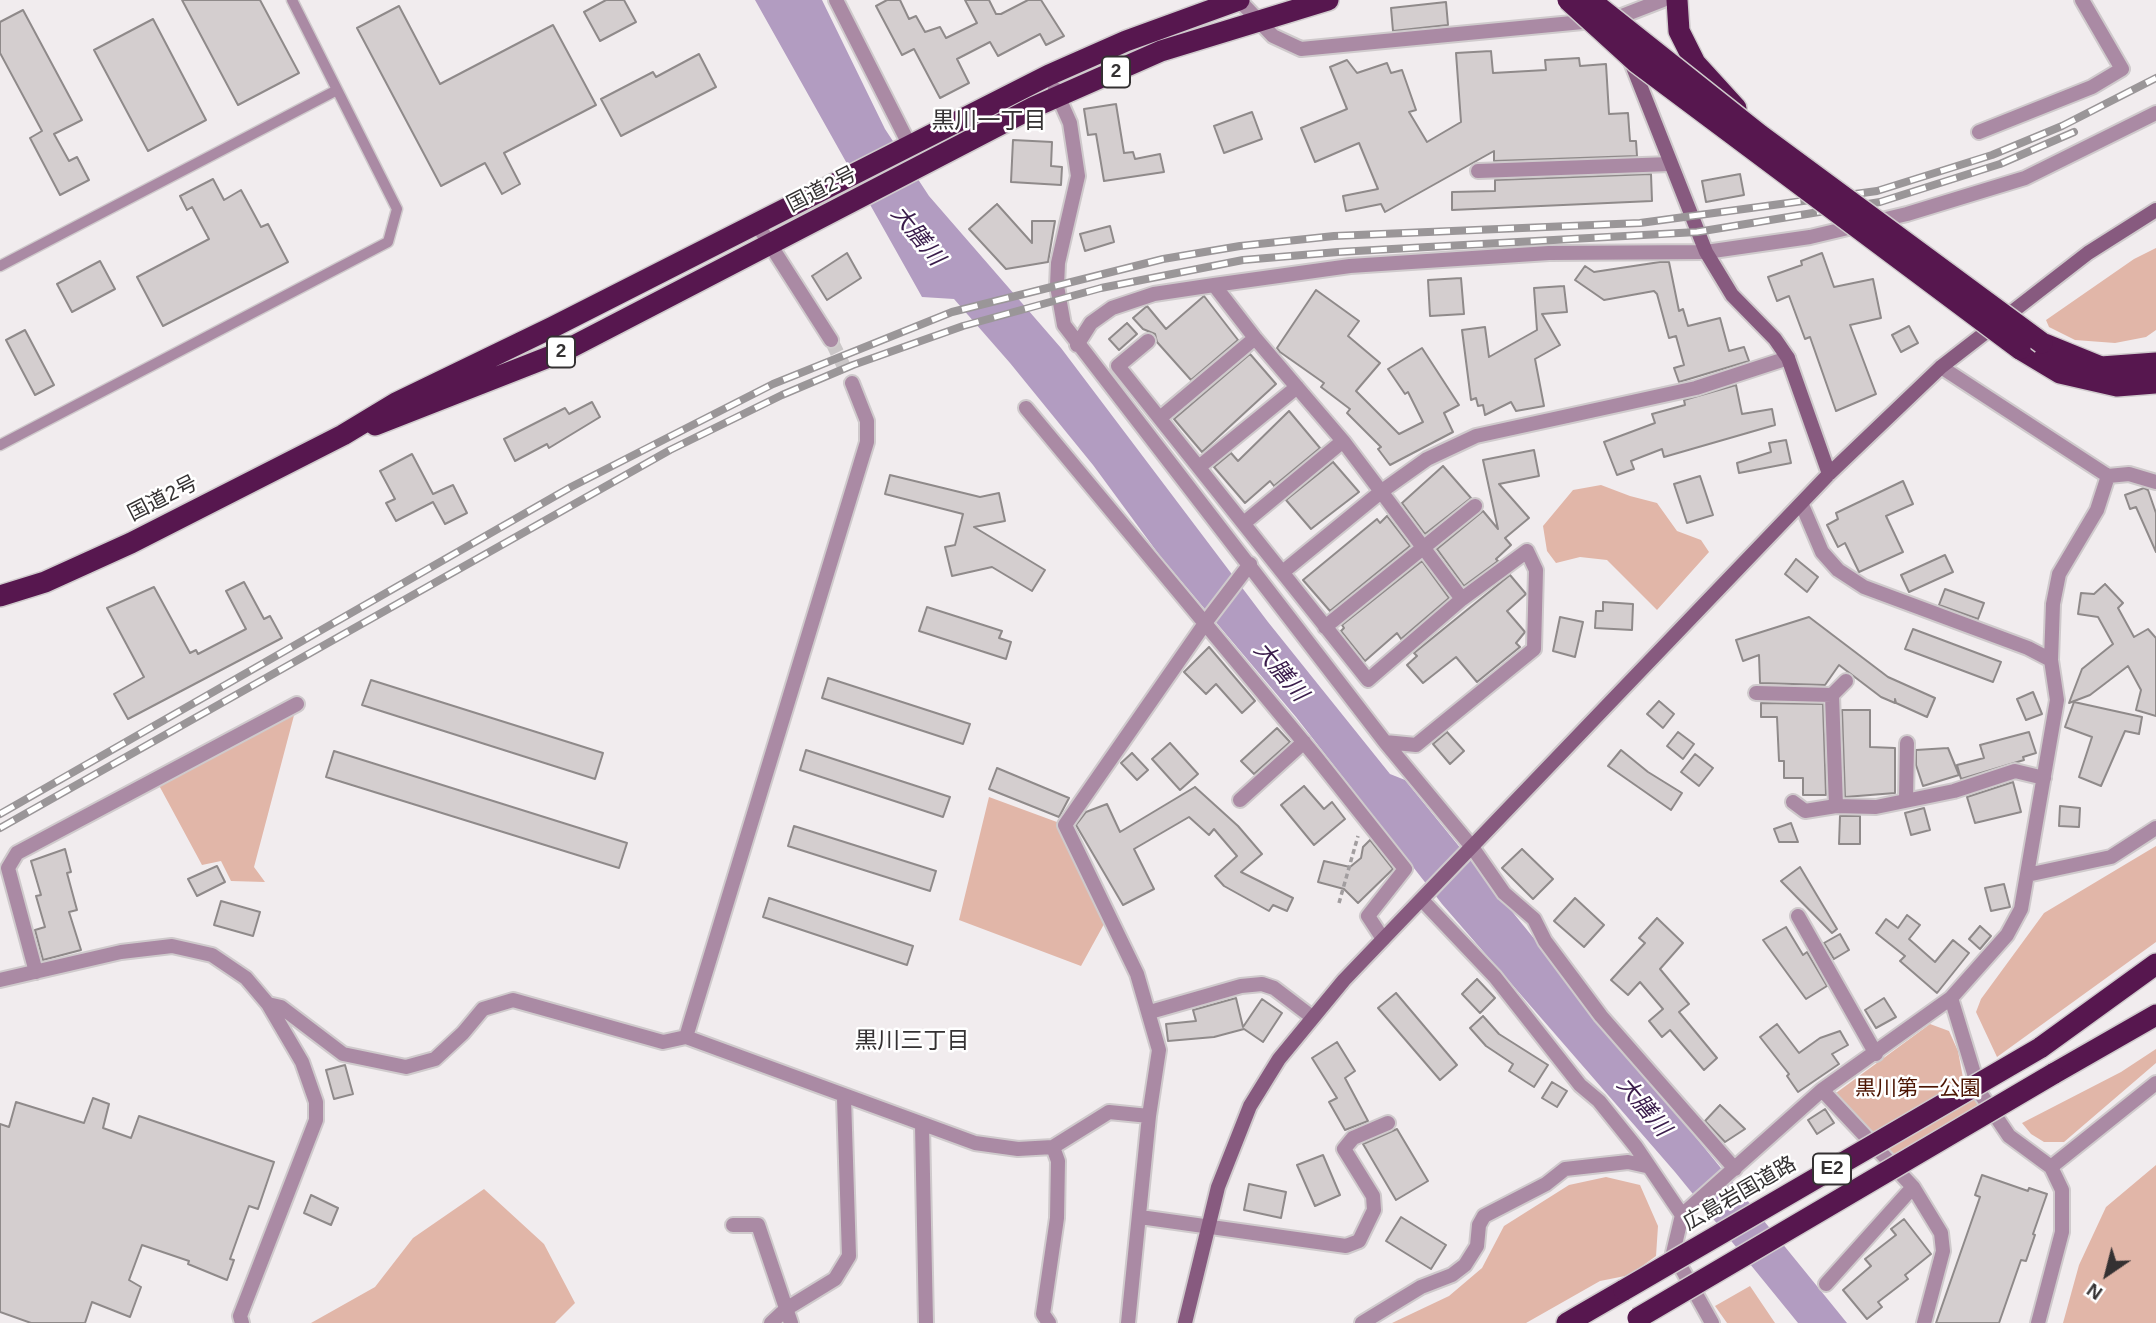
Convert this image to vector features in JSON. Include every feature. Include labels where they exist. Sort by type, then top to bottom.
[{"type":"highway","name":"国道2号","points":[[0,596],[45,582],[131,543],[343,435],[396,403],[1049,75],[1126,41],[1239,0]]},
{"type":"highway","name":"国道2号","points":[[343,435],[401,417],[564,352],[855,199],[1059,97],[1161,51],[1259,10],[1328,0]]},
{"type":"highway","points":[[1569,0],[1636,62],[2020,349],[2060,373],[2118,386],[2156,383]]},
{"type":"highway","points":[[1590,0],[1760,135],[2042,343],[2101,367],[2156,363]]},
{"type":"highway","points":[[1677,0],[1679,31],[1695,63],[1760,135]]},
{"type":"highway","points":[[2040,1048],[2156,964]]},
{"type":"highway","name":"広島岩国道路","points":[[1567,1323],[2156,980]]},
{"type":"highway","name":"E2","points":[[1634,1320],[2156,1015]]},
{"type":"street","points":[[836,0],[906,145]]},
{"type":"street","points":[[1239,0],[1259,10],[1273,36],[1301,49],[1614,19],[1663,0]]},
{"type":"street","points":[[1603,0],[1614,19],[1706,252],[1732,295],[1775,339],[1788,358],[1829,474]]},
{"type":"street","points":[[1979,132],[2092,87],[2122,69],[2082,0]]},
{"type":"street","points":[[1049,75],[1070,123],[1078,176],[1058,262],[1057,286],[1064,325],[1246,569],[1289,616],[1504,893],[1534,919],[1545,941],[1601,1016],[1732,1172]]},
{"type":"street","points":[[1077,345],[1091,323],[1112,308],[1154,294],[1214,285],[1350,266],[1549,253],[1706,252],[1822,234],[1907,214],[2025,178],[2156,113]]},
{"type":"street","points":[[1478,171],[1670,164]]},
{"type":"street","points":[[1185,1323],[1208,1226],[1232,1144],[1250,1106],[1279,1059],[1312,1017],[1383,939],[1829,474],[1941,367],[2068,268],[2156,210]]},
{"type":"street","points":[[757,224],[831,340]]},
{"type":"street","points":[[1214,285],[1255,338],[1343,440],[1423,551],[1462,599]]},
{"type":"street","points":[[1160,418],[1255,338]]},
{"type":"street","points":[[1148,341],[1118,366],[1284,571],[1368,680],[1462,599],[1527,551],[1536,570],[1534,649],[1416,745],[1385,742]]},
{"type":"street","points":[[1284,571],[1382,491],[1427,460],[1476,436],[1696,388],[1788,358]]},
{"type":"street","points":[[1941,367],[2108,476],[2129,474],[2156,482]]},
{"type":"street","points":[[686,1037],[867,442],[867,421],[852,383]]},
{"type":"street","points":[[1199,467],[1297,387]]},
{"type":"street","points":[[1026,408],[1206,622],[1405,869],[1368,916],[1383,939]]},
{"type":"street","points":[[1244,523],[1343,440]]},
{"type":"street","points":[[1712,1323],[1673,1252],[1685,1212],[1822,1090],[1951,998],[2007,935],[2021,909],[2057,700],[2051,660],[2053,604],[2059,574],[2097,509],[2108,476]]},
{"type":"street","points":[[1802,505],[1822,552],[1838,570],[1864,587],[2028,648],[2051,660]]},
{"type":"street","points":[[1289,616],[1321,622],[1423,551],[1475,506]]},
{"type":"street","points":[[1128,1323],[1149,1116],[1159,1050],[1137,974],[1065,825],[1246,569]]},
{"type":"street","points":[[1756,693],[1832,695],[1846,681]]},
{"type":"street","points":[[1832,695],[1836,806]]},
{"type":"street","points":[[36,972],[8,868],[17,853],[297,704]]},
{"type":"street","points":[[1240,800],[1304,742]]},
{"type":"street","points":[[1906,800],[1908,743]]},
{"type":"street","points":[[1793,802],[1805,811],[1836,806],[1876,807],[1954,791],[2015,771],[2044,778]]},
{"type":"street","points":[[2027,875],[2111,857],[2156,828]]},
{"type":"street","points":[[1424,897],[1495,977],[1580,1085],[1607,1111],[1636,1147],[1646,1166],[1685,1212]]},
{"type":"street","points":[[1798,916],[1876,1054]]},
{"type":"street","points":[[0,980],[121,951],[172,946],[212,955],[246,978],[268,1004],[302,1062],[316,1102],[316,1121],[240,1316],[242,1323]]},
{"type":"street","points":[[1150,1012],[1241,985],[1262,984],[1274,988],[1312,1017]]},
{"type":"street","points":[[1951,998],[1980,1093],[2009,1136],[2052,1167],[2062,1190],[2062,1232],[2038,1323]]},
{"type":"street","points":[[268,1004],[281,1007],[344,1054],[406,1067],[435,1059],[463,1033],[483,1009],[513,1000],[663,1042],[686,1037],[844,1098],[975,1143],[1018,1149],[1053,1147],[1109,1112],[1149,1116]]},
{"type":"street","points":[[2052,1167],[2156,1083]]},
{"type":"street","points":[[1822,1090],[1913,1187],[1941,1233],[1943,1251],[1924,1323]]},
{"type":"street","points":[[771,1323],[788,1316],[835,1279],[849,1256],[844,1098]]},
{"type":"street","points":[[1140,1217],[1346,1246],[1359,1241],[1374,1210],[1373,1196],[1344,1149],[1353,1138],[1388,1123]]},
{"type":"street","points":[[922,1125],[926,1323]]},
{"type":"street","points":[[1049,1323],[1043,1314],[1057,1218],[1058,1161],[1053,1147]]},
{"type":"street","points":[[1362,1323],[1421,1287],[1452,1275],[1465,1265],[1476,1246],[1479,1225],[1484,1216],[1546,1184],[1565,1169],[1628,1162],[1646,1166]]},
{"type":"street","points":[[1826,1284],[1913,1187]]},
{"type":"street","points":[[733,1225],[758,1225],[788,1316]]},
{"type":"lane","points":[[0,445],[388,242],[397,209],[292,0]]},
{"type":"lane","points":[[0,266],[337,90]]},
{"type":"path","points":[[1339,903],[1364,817]]},
{"type":"green space","points":[[2156,248],[2156,330],[2146,337],[2115,343],[2075,340],[2049,327],[2046,320],[2134,259]]},
{"type":"green space","points":[[1601,485],[1657,503],[1677,531],[1701,540],[1709,552],[1657,610],[1607,560],[1580,557],[1556,563],[1547,551],[1543,526],[1573,490]]},
{"type":"green space","points":[[297,704],[254,867],[265,882],[231,881],[221,861],[202,865],[155,778]]},
{"type":"green space","points":[[989,797],[1065,825],[1109,915],[1081,966],[959,920]]},
{"type":"green space","points":[[2156,846],[2156,942],[1997,1057],[1976,1012],[1981,999],[2044,913]]},
{"type":"green space","name":"黒川第一公園","points":[[1930,1024],[1949,1031],[1958,1051],[1963,1078],[1980,1108],[1891,1156],[1836,1093]]},
{"type":"green space","points":[[2156,1049],[2156,1063],[2064,1142],[2044,1142],[2031,1134],[2022,1123],[2121,1072]]},
{"type":"green space","points":[[2156,1165],[2156,1323],[2063,1323],[2079,1265],[2106,1207]]},
{"type":"green space","points":[[1606,1177],[1640,1185],[1658,1226],[1656,1256],[1630,1275],[1600,1281],[1526,1323],[1392,1323],[1449,1296],[1482,1268],[1504,1226],[1569,1185]]},
{"type":"green space","points":[[484,1189],[544,1244],[575,1303],[555,1323],[311,1323],[375,1287],[413,1238]]},
{"type":"green space","points":[[1750,1286],[1775,1323],[1727,1323],[1715,1306]]},
{"type":"water","name":"大膳川","points":[[755,0],[822,0],[885,129],[929,196],[1061,348],[1268,622],[1390,774],[1405,780],[1847,1323],[1798,1323],[1675,1172],[1442,904],[1296,717],[1160,556],[1093,465],[1010,363],[954,299],[922,297]]},
{"type":"building","points":[[182,0],[260,0],[299,73],[238,105]]},
{"type":"building","points":[[606,0],[624,0],[636,22],[600,41],[584,12]]},
{"type":"building","points":[[887,0],[900,0],[909,19],[916,16],[925,32],[940,27],[946,38],[977,23],[965,0],[989,0],[996,14],[1001,14],[1028,0],[1041,0],[1064,36],[1046,45],[1040,34],[998,56],[990,42],[957,59],[969,83],[940,98],[914,49],[902,55],[876,6]]},
{"type":"building","points":[[1446,2],[1448,25],[1393,31],[1391,8]]},
{"type":"building","points":[[399,6],[440,84],[553,25],[596,105],[504,153],[520,184],[502,194],[485,163],[441,186],[357,28]]},
{"type":"building","points":[[23,10],[82,120],[54,134],[69,161],[77,157],[89,180],[60,195],[30,138],[42,131],[0,53],[0,22]]},
{"type":"building","points":[[153,19],[206,120],[148,151],[94,50]]},
{"type":"building","points":[[1491,51],[1493,73],[1546,70],[1545,60],[1579,58],[1580,66],[1606,64],[1609,114],[1628,113],[1630,141],[1636,141],[1637,156],[1494,161],[1494,151],[1385,212],[1381,204],[1346,211],[1343,196],[1378,189],[1359,143],[1315,162],[1301,128],[1347,109],[1330,67],[1347,60],[1357,73],[1387,63],[1391,73],[1402,70],[1416,110],[1409,112],[1427,142],[1461,122],[1456,53]]},
{"type":"building","points":[[699,54],[716,87],[621,136],[601,99],[653,72],[656,77]]},
{"type":"building","points":[[1116,104],[1124,153],[1133,152],[1135,159],[1160,154],[1164,172],[1104,181],[1096,134],[1088,135],[1084,109]]},
{"type":"building","points":[[1252,112],[1262,139],[1224,153],[1214,126]]},
{"type":"building","points":[[1013,140],[1052,142],[1051,166],[1062,167],[1061,185],[1011,182]]},
{"type":"building","points":[[1651,174],[1652,201],[1452,210],[1452,192],[1495,191],[1495,180]]},
{"type":"building","points":[[1740,174],[1744,195],[1706,202],[1702,181]]},
{"type":"building","points":[[213,179],[224,200],[241,190],[261,227],[268,224],[288,262],[163,326],[137,277],[209,239],[192,207],[187,210],[180,196]]},
{"type":"building","points":[[997,204],[1032,243],[1032,221],[1055,221],[1048,262],[1006,269],[969,229]]},
{"type":"building","points":[[1110,226],[1114,242],[1085,251],[1080,234]]},
{"type":"building","points":[[847,253],[861,278],[827,300],[812,276]]},
{"type":"building","points":[[1822,253],[1834,287],[1873,279],[1881,318],[1850,325],[1876,394],[1836,411],[1810,337],[1805,339],[1789,296],[1777,301],[1768,277],[1802,265],[1801,261]]},
{"type":"building","points":[[100,261],[115,289],[72,312],[57,284]]},
{"type":"building","points":[[1669,262],[1679,311],[1683,309],[1688,326],[1720,318],[1729,351],[1744,347],[1749,361],[1679,382],[1674,368],[1684,365],[1676,336],[1669,338],[1654,291],[1604,300],[1575,280],[1585,266],[1594,272]]},
{"type":"building","points":[[1461,278],[1464,314],[1430,316],[1428,280]]},
{"type":"building","points":[[1564,286],[1567,312],[1542,314],[1560,345],[1535,359],[1544,406],[1516,411],[1511,402],[1485,415],[1483,405],[1478,406],[1476,398],[1471,400],[1462,330],[1485,327],[1489,357],[1537,330],[1534,288]]},
{"type":"building","points":[[1316,290],[1359,321],[1348,336],[1380,363],[1356,391],[1399,434],[1423,422],[1408,392],[1405,394],[1388,369],[1422,348],[1459,405],[1444,413],[1453,432],[1390,465],[1378,449],[1381,447],[1347,413],[1350,409],[1321,387],[1324,383],[1280,352],[1277,348]]},
{"type":"building","points":[[1204,296],[1238,340],[1191,380],[1157,342],[1155,334],[1143,329],[1133,318],[1147,306],[1166,329]]},
{"type":"building","points":[[1127,323],[1137,334],[1119,350],[1109,339]]},
{"type":"building","points":[[1909,326],[1918,343],[1901,352],[1892,335]]},
{"type":"building","points":[[25,330],[54,385],[35,395],[6,340]]},
{"type":"building","points":[[1250,354],[1276,384],[1202,452],[1174,419]]},
{"type":"building","points":[[1736,385],[1742,414],[1772,409],[1775,425],[1664,457],[1662,449],[1631,461],[1634,469],[1617,475],[1604,442],[1655,423],[1652,414],[1685,405],[1684,400]]},
{"type":"building","points":[[592,402],[600,417],[549,448],[547,444],[515,461],[504,439],[565,408],[569,414]]},
{"type":"building","points":[[1289,411],[1320,448],[1274,486],[1270,481],[1245,503],[1214,467],[1231,453],[1238,461]]},
{"type":"building","points":[[1786,440],[1791,463],[1739,473],[1737,463],[1771,452],[1769,443]]},
{"type":"building","points":[[1534,450],[1539,476],[1499,484],[1529,518],[1505,538],[1511,545],[1496,559],[1498,561],[1464,586],[1437,549],[1483,511],[1498,529],[1483,460]]},
{"type":"building","points":[[412,454],[433,494],[453,485],[467,513],[445,524],[433,502],[396,521],[386,503],[395,499],[380,471]]},
{"type":"building","points":[[1333,462],[1359,492],[1311,529],[1286,500]]},
{"type":"building","points":[[1443,466],[1471,498],[1425,534],[1402,503]]},
{"type":"building","points":[[890,475],[980,497],[999,493],[1005,521],[974,527],[1045,570],[1032,591],[992,567],[952,576],[945,547],[955,545],[963,514],[885,494]]},
{"type":"building","points":[[1700,476],[1713,515],[1687,523],[1674,484]]},
{"type":"building","points":[[1903,481],[1913,504],[1886,516],[1903,552],[1859,572],[1845,543],[1838,547],[1827,525],[1838,519],[1836,513]]},
{"type":"building","points":[[2144,488],[2148,490],[2156,513],[2156,552],[2136,507],[2130,509],[2125,495]]},
{"type":"building","points":[[1387,516],[1410,546],[1330,611],[1303,580],[1377,519],[1380,523]]},
{"type":"building","points":[[1945,555],[1953,572],[1909,592],[1901,575]]},
{"type":"building","points":[[1796,559],[1818,577],[1807,592],[1785,574]]},
{"type":"building","points":[[1422,561],[1449,598],[1401,639],[1397,633],[1365,661],[1341,631],[1344,628],[1342,625]]},
{"type":"building","points":[[1510,575],[1526,594],[1507,611],[1525,632],[1516,643],[1520,647],[1477,682],[1456,657],[1423,683],[1407,665],[1417,656],[1414,653]]},
{"type":"building","points":[[244,582],[264,619],[270,616],[282,638],[128,719],[114,694],[144,677],[107,608],[154,587],[190,653],[196,650],[198,654],[246,629],[226,591]]},
{"type":"building","points":[[2105,584],[2123,603],[2118,608],[2134,637],[2148,629],[2156,638],[2156,716],[2136,710],[2141,690],[2128,666],[2090,695],[2069,703],[2082,669],[2113,644],[2098,617],[2078,614],[2081,593],[2094,594]]},
{"type":"building","points":[[1945,589],[1984,603],[1978,619],[1939,605]]},
{"type":"building","points":[[1603,602],[1633,604],[1632,630],[1595,628],[1596,611],[1603,611]]},
{"type":"building","points":[[927,607],[1002,631],[999,638],[1011,642],[1006,659],[919,631]]},
{"type":"building","points":[[1560,617],[1583,622],[1575,657],[1553,651]]},
{"type":"building","points":[[1809,617],[1888,677],[1935,698],[1927,717],[1896,703],[1895,699],[1895,703],[1881,697],[1839,665],[1825,685],[1760,683],[1759,655],[1743,661],[1736,640]]},
{"type":"building","points":[[1913,629],[2001,662],[1993,682],[1905,649]]},
{"type":"building","points":[[1209,647],[1255,701],[1242,713],[1216,684],[1206,694],[1184,672]]},
{"type":"building","points":[[828,678],[970,724],[963,744],[822,698]]},
{"type":"building","points":[[371,680],[603,753],[595,779],[362,705]]},
{"type":"building","points":[[2033,692],[2042,714],[2026,720],[2017,699]]},
{"type":"building","points":[[1659,701],[1674,714],[1663,728],[1647,714]]},
{"type":"building","points":[[2074,702],[2142,717],[2139,734],[2125,731],[2101,786],[2079,777],[2092,737],[2065,727]]},
{"type":"building","points":[[1761,703],[1823,704],[1826,795],[1803,795],[1803,778],[1784,778],[1784,761],[1779,761],[1777,717],[1761,717]]},
{"type":"building","points":[[1842,710],[1870,710],[1870,747],[1895,748],[1895,793],[1845,797]]},
{"type":"building","points":[[1277,728],[1290,742],[1254,774],[1241,761]]},
{"type":"building","points":[[1447,732],[1464,751],[1450,764],[1433,744]]},
{"type":"building","points":[[1678,732],[1694,744],[1683,759],[1667,746]]},
{"type":"building","points":[[2029,732],[2036,753],[2023,757],[2024,760],[1961,779],[1957,765],[1984,758],[1980,745]]},
{"type":"building","points":[[1170,743],[1198,774],[1180,790],[1152,759]]},
{"type":"building","points":[[1948,748],[1959,775],[1923,786],[1916,765],[1916,750]]},
{"type":"building","points":[[806,750],[950,797],[943,817],[800,770]]},
{"type":"building","points":[[1621,750],[1648,772],[1682,793],[1671,810],[1608,766]]},
{"type":"building","points":[[334,751],[627,843],[619,868],[326,777]]},
{"type":"building","points":[[1132,753],[1148,770],[1137,780],[1121,763]]},
{"type":"building","points":[[1695,754],[1713,768],[1699,786],[1681,772]]},
{"type":"building","points":[[997,768],[1069,798],[1059,817],[989,789]]},
{"type":"building","points":[[2013,782],[2021,812],[1975,823],[1967,797]]},
{"type":"building","points":[[1304,786],[1324,809],[1332,802],[1345,819],[1314,845],[1281,805]]},
{"type":"building","points":[[1195,787],[1238,826],[1262,854],[1241,872],[1293,898],[1287,911],[1273,905],[1269,911],[1224,886],[1215,876],[1237,856],[1214,829],[1209,835],[1189,817],[1134,849],[1154,889],[1123,905],[1076,825],[1086,812],[1107,804],[1120,832]]},
{"type":"building","points":[[2060,806],[2080,808],[2079,827],[2059,826]]},
{"type":"building","points":[[1924,808],[1930,830],[1911,835],[1905,813]]},
{"type":"building","points":[[1840,816],[1860,816],[1860,844],[1839,844]]},
{"type":"building","points":[[1791,823],[1798,842],[1779,842],[1774,829]]},
{"type":"building","points":[[794,826],[936,871],[930,891],[788,846]]},
{"type":"building","points":[[1370,840],[1393,869],[1358,903],[1344,889],[1318,882],[1324,861],[1350,867],[1361,858],[1363,847]]},
{"type":"building","points":[[65,849],[71,872],[67,873],[77,910],[69,912],[81,950],[43,960],[35,930],[45,927],[36,896],[41,895],[31,861]]},
{"type":"building","points":[[1522,849],[1553,879],[1533,899],[1502,868]]},
{"type":"building","points":[[217,866],[225,882],[197,896],[188,879]]},
{"type":"building","points":[[1800,867],[1837,929],[1832,933],[1781,881]]},
{"type":"building","points":[[2004,884],[2010,907],[1991,911],[1985,888]]},
{"type":"building","points":[[769,898],[913,946],[907,965],[763,917]]},
{"type":"building","points":[[1575,898],[1604,925],[1584,947],[1554,921]]},
{"type":"building","points":[[221,901],[260,912],[253,936],[214,925]]},
{"type":"building","points":[[1907,915],[1920,925],[1909,939],[1935,962],[1953,940],[1969,953],[1937,993],[1900,961],[1905,956],[1876,933],[1886,919],[1898,928]]},
{"type":"building","points":[[1657,918],[1683,943],[1660,969],[1689,1004],[1679,1012],[1717,1058],[1704,1070],[1670,1030],[1662,1037],[1649,1021],[1663,1009],[1640,982],[1628,995],[1611,980],[1645,943],[1639,938]]},
{"type":"building","points":[[1980,926],[1991,936],[1980,949],[1969,939]]},
{"type":"building","points":[[1786,927],[1803,955],[1807,952],[1827,986],[1806,999],[1763,940]]},
{"type":"building","points":[[1840,934],[1849,950],[1834,959],[1824,943]]},
{"type":"building","points":[[1477,979],[1495,998],[1480,1013],[1462,994]]},
{"type":"building","points":[[1396,993],[1457,1065],[1440,1080],[1378,1008]]},
{"type":"building","points":[[1236,998],[1243,1027],[1262,999],[1282,1013],[1263,1042],[1244,1029],[1214,1037],[1168,1041],[1166,1024],[1196,1021],[1193,1010]]},
{"type":"building","points":[[1884,998],[1896,1017],[1876,1028],[1865,1010]]},
{"type":"building","points":[[1483,1016],[1499,1034],[1548,1065],[1534,1087],[1509,1071],[1513,1064],[1486,1046],[1470,1028]]},
{"type":"building","points":[[1777,1024],[1799,1053],[1820,1038],[1840,1031],[1848,1045],[1832,1054],[1839,1064],[1798,1092],[1787,1076],[1789,1074],[1760,1037]]},
{"type":"building","points":[[1337,1042],[1355,1071],[1345,1078],[1368,1121],[1345,1130],[1329,1102],[1337,1098],[1312,1058]]},
{"type":"building","points":[[345,1065],[353,1094],[334,1099],[326,1070]]},
{"type":"building","points":[[1552,1082],[1567,1091],[1557,1107],[1542,1098]]},
{"type":"building","points":[[93,1098],[109,1104],[103,1128],[131,1138],[139,1116],[274,1162],[258,1209],[249,1206],[230,1259],[234,1260],[227,1280],[188,1264],[189,1261],[142,1245],[129,1280],[141,1287],[130,1317],[92,1302],[85,1323],[31,1323],[0,1312],[0,1124],[9,1127],[16,1102],[84,1123]]},
{"type":"building","points":[[1720,1105],[1745,1129],[1725,1142],[1705,1121]]},
{"type":"building","points":[[1825,1109],[1834,1123],[1817,1134],[1808,1120]]},
{"type":"building","points":[[1397,1129],[1428,1181],[1396,1200],[1363,1144]]},
{"type":"building","points":[[1323,1155],[1340,1195],[1315,1206],[1297,1165]]},
{"type":"building","points":[[1982,1175],[2028,1191],[2029,1188],[2047,1194],[2033,1234],[2035,1235],[2026,1261],[2021,1260],[1999,1323],[1936,1323],[1980,1197],[1975,1195]]},
{"type":"building","points":[[1249,1184],[1286,1192],[1281,1218],[1244,1210]]},
{"type":"building","points":[[311,1195],[338,1208],[331,1225],[304,1213]]},
{"type":"building","points":[[1401,1217],[1446,1245],[1431,1269],[1386,1241]]},
{"type":"building","points":[[1904,1219],[1931,1254],[1905,1275],[1908,1279],[1878,1302],[1882,1307],[1867,1319],[1843,1290],[1871,1266],[1865,1259],[1896,1235],[1891,1229]]},
{"type":"tunnel","points":[[831,340],[852,383]]},
{"type":"railway","points":[[0,814],[571,487],[773,384],[952,312],[1163,259],[1240,246],[1334,236],[1640,223],[1877,191],[1992,155],[2062,126],[2156,78]]},
{"type":"railway","points":[[0,828],[670,450],[782,395],[853,365],[963,326],[1101,288],[1243,260],[1338,252],[1697,232],[1880,202],[2000,164],[2074,132]]},
{"type":"district","name":"黒川一丁目","points":[[989,122]]},
{"type":"district","name":"黒川三丁目","points":[[912,1042]]}]
